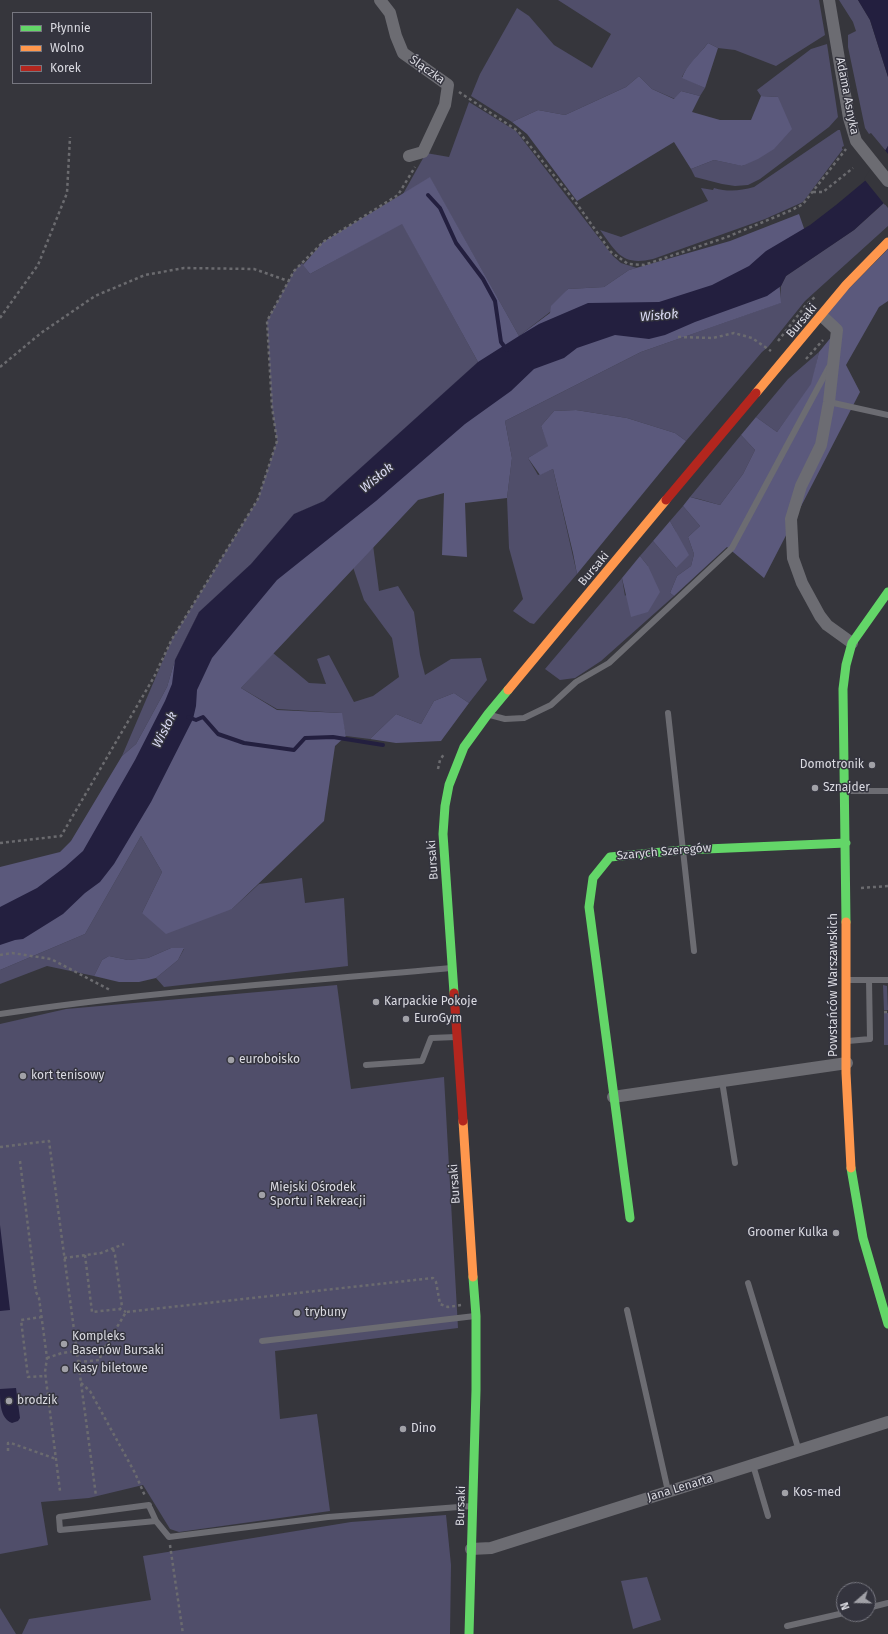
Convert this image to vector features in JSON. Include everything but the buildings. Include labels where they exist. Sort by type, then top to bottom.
[{"type":"street","name":"Ślączka","points":[[380,0],[390,14],[396,36],[403,53],[448,85],[445,105],[423,152]]},
{"type":"street","name":"Adama Asnyka","points":[[830,0],[850,118],[856,141],[888,181]]},
{"type":"street","points":[[409,156],[423,152]]},
{"type":"street","name":"Bursaki","points":[[468,1634],[473,1506],[476,1316],[443,834],[445,806],[449,785],[464,747],[488,714],[822,316],[846,285],[888,242]]},
{"type":"street","points":[[822,316],[837,330],[829,402],[821,445],[801,486],[791,519],[793,558],[802,583],[820,616],[827,625],[852,643]]},
{"type":"street","name":"Powstańców Warszawskich","points":[[888,592],[852,643],[846,665],[843,689],[846,843],[846,1063],[849,1150],[856,1201],[864,1241],[888,1324]]},
{"type":"street","name":"Szarych Szeregów","points":[[630,1218],[589,907],[593,878],[610,857],[683,850],[846,843]]},
{"type":"street","points":[[613,1097],[846,1063]]},
{"type":"street","name":"Jana Lenarta","points":[[471,1549],[491,1548],[888,1422]]},
{"type":"lane","points":[[488,714],[505,719],[524,718],[551,705],[576,682],[609,662],[732,548],[834,358]]},
{"type":"lane","points":[[829,402],[888,415]]},
{"type":"lane","points":[[668,713],[694,952]]},
{"type":"lane","points":[[845,791],[888,791]]},
{"type":"lane","points":[[0,1014],[64,1004],[453,968]]},
{"type":"lane","points":[[846,980],[888,980]]},
{"type":"lane","points":[[846,1041],[870,1039],[869,980]]},
{"type":"lane","points":[[366,1065],[422,1061],[431,1038],[457,1036]]},
{"type":"lane","points":[[722,1081],[735,1163]]},
{"type":"lane","points":[[748,1283],[800,1450]]},
{"type":"lane","points":[[627,1310],[668,1491]]},
{"type":"lane","points":[[262,1341],[476,1316]]},
{"type":"lane","points":[[753,1465],[768,1516]]},
{"type":"lane","points":[[156,1521],[60,1530],[59,1517],[150,1507],[156,1521],[169,1537],[328,1517],[473,1506]]},
{"type":"lane","points":[[876,1606],[888,1603]]},
{"type":"lane","points":[[787,1626],[836,1615]]},
{"type":"path","points":[[448,85],[518,131],[577,204],[611,252],[628,264],[644,265],[727,237],[792,210],[803,204],[846,149],[856,141]]},
{"type":"path","points":[[0,318],[38,265],[67,193],[70,137]]},
{"type":"path","points":[[0,843],[61,836],[154,677],[172,639],[258,499],[277,441],[272,407],[267,320],[294,271],[323,242],[398,195],[423,152]]},
{"type":"path","points":[[813,192],[823,192],[853,168]]},
{"type":"path","points":[[0,367],[41,333],[95,296],[145,275],[184,268],[254,269],[288,281]]},
{"type":"path","points":[[678,337],[714,338],[734,333],[752,338],[770,352],[806,305],[818,294]]},
{"type":"path","points":[[802,362],[834,328]]},
{"type":"path","points":[[437,775],[440,760],[444,753]]},
{"type":"path","points":[[855,888],[888,886]]},
{"type":"path","points":[[0,955],[12,953],[51,958],[125,998]]},
{"type":"path","points":[[0,1147],[49,1141],[96,1496]]},
{"type":"path","points":[[20,1161],[36,1292],[39,1298],[47,1358],[45,1376],[60,1491]]},
{"type":"path","points":[[64,1258],[113,1249],[124,1244]]},
{"type":"path","points":[[113,1249],[122,1307],[120,1309]]},
{"type":"path","points":[[85,1255],[92,1312],[120,1309],[126,1312],[433,1278],[436,1282],[440,1304],[448,1307],[466,1305]]},
{"type":"path","points":[[78,1362],[100,1360],[101,1354],[126,1312]]},
{"type":"path","points":[[42,1317],[21,1320],[28,1377],[45,1376]]},
{"type":"path","points":[[47,1358],[62,1353],[76,1351]]},
{"type":"path","points":[[80,1383],[90,1391],[135,1473],[150,1507]]},
{"type":"path","points":[[8,1451],[8,1443],[12,1443],[56,1458]]},
{"type":"path","points":[[169,1537],[184,1634]]},
{"type":"shaded area","points":[[558,0],[819,0],[825,35],[776,66],[735,50],[718,48],[708,43],[690,64],[682,77],[705,88],[700,96],[681,91],[675,99],[652,89],[639,76],[626,87],[565,115],[538,110],[512,122],[471,96],[480,74],[517,8],[529,16],[554,45],[592,68],[611,34]]},
{"type":"shaded area","points":[[839,0],[858,0],[870,20],[888,77],[888,146],[886,151],[865,128],[848,47],[848,35],[856,31],[853,22]]},
{"type":"shaded area","points":[[708,43],[718,48],[705,88],[682,78],[690,64]]},
{"type":"shaded area","points":[[827,44],[838,117],[829,127],[760,179],[748,185],[735,186],[695,177],[691,169],[714,160],[743,166],[778,97],[761,96],[757,90],[811,49]]},
{"type":"shaded area","points":[[639,76],[652,89],[674,99],[681,91],[700,96],[692,112],[720,120],[751,120],[761,96],[778,97],[792,129],[774,149],[758,159],[742,166],[714,160],[691,169],[674,142],[577,201],[527,134],[512,122],[538,110],[565,115],[626,87]]},
{"type":"shaded area","points":[[469,102],[516,131],[613,256],[621,263],[637,268],[629,270],[604,287],[568,289],[550,312],[519,336],[430,178],[403,194],[426,153],[449,157]]},
{"type":"shaded area","points":[[840,130],[844,146],[842,147],[843,149],[803,202],[765,219],[653,259],[643,261],[634,261],[621,256],[600,230],[621,237],[708,201],[701,188],[713,190],[714,188],[734,190],[754,187]]},
{"type":"shaded area","points":[[430,177],[519,336],[550,313],[551,306],[568,289],[604,287],[629,270],[730,241],[799,214],[806,234],[777,253],[781,303],[641,352],[505,421],[512,458],[507,498],[465,503],[467,557],[442,555],[444,493],[418,500],[241,688],[277,710],[342,713],[346,736],[335,746],[324,821],[232,909],[166,934],[142,913],[162,872],[141,836],[85,934],[0,970],[0,867],[60,852],[71,841],[122,756],[136,744],[167,687],[175,660],[199,612],[251,564],[294,514],[324,501],[478,362],[402,224],[310,274],[303,265],[323,242]]},
{"type":"shaded area","points":[[884,203],[888,208],[888,226],[805,301],[768,347],[762,352],[686,441],[675,433],[627,418],[576,410],[554,411],[541,426],[549,446],[528,458],[538,475],[553,469],[577,574],[534,624],[530,623],[513,611],[523,599],[509,548],[507,498],[512,458],[505,421],[641,352],[780,303],[781,286],[786,276],[854,230]]},
{"type":"shaded area","points":[[402,223],[478,362],[324,501],[294,514],[251,564],[199,612],[175,660],[167,687],[136,744],[122,756],[172,639],[258,499],[277,441],[272,407],[267,321],[294,271],[302,263],[310,274]]},
{"type":"shaded area","points":[[888,249],[888,301],[879,307],[846,365],[860,392],[764,578],[727,547],[674,596],[670,593],[677,576],[691,566],[694,554],[688,537],[700,526],[683,506],[690,497],[720,505],[743,474],[755,450],[741,435],[756,417],[777,432],[811,384],[819,352],[837,330],[822,316]]},
{"type":"shaded area","points":[[819,352],[812,384],[777,432],[756,417],[788,379]]},
{"type":"shaded area","points":[[576,410],[627,418],[675,433],[686,441],[577,574],[553,469],[540,475],[528,458],[548,446],[541,426],[554,411]]},
{"type":"shaded area","points":[[741,435],[755,450],[743,474],[720,505],[690,497]]},
{"type":"shaded area","points":[[683,506],[700,526],[688,537],[694,554],[691,566],[677,576],[670,593],[674,596],[601,661],[575,678],[560,680],[545,669],[622,578],[625,596],[648,566],[640,556],[653,541],[676,568],[676,532],[670,521]]},
{"type":"shaded area","points":[[670,521],[689,555],[676,568],[653,541]]},
{"type":"shaded area","points":[[373,545],[379,591],[398,586],[414,612],[420,655],[425,675],[451,659],[481,658],[487,680],[469,703],[454,693],[434,701],[421,724],[396,714],[370,739],[346,736],[341,713],[277,709],[241,688],[273,653],[309,683],[326,684],[317,659],[329,655],[354,702],[373,696],[399,677],[392,638],[364,600],[353,567]]},
{"type":"shaded area","points":[[640,556],[648,566],[660,592],[648,612],[631,617],[622,578]]},
{"type":"shaded area","points":[[454,693],[469,703],[441,741],[396,743],[370,739],[396,714],[421,724],[434,701]]},
{"type":"shaded area","points":[[141,836],[162,872],[142,913],[232,909],[259,884],[302,878],[305,903],[344,898],[348,966],[164,987],[156,978],[178,960],[184,949],[171,948],[148,958],[128,960],[109,956],[102,960],[94,976],[47,966],[0,984],[0,970],[85,934]]},
{"type":"shaded area","points":[[171,948],[184,948],[178,960],[156,978],[139,982],[119,982],[94,976],[102,960],[109,956],[128,960],[148,958]]},
{"type":"shaded area","name":"Miejski Ośrodek Sportu i Rekreacji","points":[[337,985],[351,1089],[444,1077],[458,1328],[275,1351],[280,1419],[317,1414],[330,1511],[179,1532],[170,1529],[143,1485],[89,1498],[41,1502],[48,1545],[0,1554],[0,1024],[66,1009]]},
{"type":"shaded area","points":[[883,985],[887,986],[888,1010],[884,1010]]},
{"type":"shaded area","points":[[884,1013],[888,1013],[888,1045],[884,1045]]},
{"type":"shaded area","points":[[446,1515],[451,1565],[450,1634],[22,1634],[29,1619],[151,1600],[143,1556],[351,1522]]},
{"type":"shaded area","points":[[647,1577],[661,1620],[633,1629],[621,1581]]},
{"type":"shaded area","points":[[0,1608],[16,1634],[0,1634]]},
{"type":"water","points":[[858,0],[888,0],[888,77],[870,20]]},
{"type":"water","name":"Wisłok","points":[[888,146],[888,199],[854,230],[786,276],[781,286],[767,296],[695,322],[665,335],[649,339],[615,335],[577,348],[564,358],[534,369],[511,391],[465,424],[376,501],[277,580],[212,658],[197,690],[193,719],[151,802],[114,864],[100,882],[85,893],[63,914],[23,939],[0,945],[0,907],[37,888],[83,851],[135,760],[165,701],[172,684],[175,660],[199,612],[251,564],[294,514],[324,501],[478,362],[519,336],[539,324],[588,303],[659,302],[712,285],[749,266],[766,251],[810,225],[866,180]]},
{"type":"water","points":[[0,1225],[10,1310],[0,1311]]},
{"type":"water","name":"brodzik","points":[[16,1388],[20,1418],[18,1421],[12,1423],[5,1418],[3,1414],[0,1389]]},
{"type":"pier","points":[[884,149],[888,154],[888,202],[885,205],[864,179]]},
{"type":"waterway","points":[[428,195],[440,208],[456,243],[483,279],[495,301],[501,342],[507,350]]},
{"type":"waterway","points":[[188,717],[196,720],[203,717],[218,734],[244,743],[294,750],[305,738],[333,737],[383,745]]},
{"type":"traffic: fast","points":[[846,922],[843,689],[846,665],[852,643],[888,592]]},
{"type":"traffic: fast","points":[[454,993],[443,834],[445,806],[449,785],[464,747],[508,690]]},
{"type":"traffic: fast","points":[[630,1218],[589,907],[593,878],[610,857],[683,850],[846,843]]},
{"type":"traffic: fast","points":[[851,1168],[863,1238],[888,1324]]},
{"type":"traffic: fast","points":[[469,1634],[476,1390],[476,1316],[473,1277]]},
{"type":"traffic: slow","points":[[756,393],[846,285],[888,242]]},
{"type":"traffic: slow","points":[[508,690],[666,500]]},
{"type":"traffic: slow","points":[[846,922],[846,1073],[851,1168]]},
{"type":"traffic: slow","points":[[463,1121],[473,1277]]},
{"type":"traffic: jam","points":[[666,500],[756,393]]},
{"type":"traffic: jam","points":[[454,993],[463,1121]]},
{"type":"place","name":"Domotronik","points":[[872,765]]},
{"type":"place","name":"Sznajder","points":[[815,788]]},
{"type":"place","name":"Karpackie Pokoje","points":[[376,1002]]},
{"type":"place","name":"EuroGym","points":[[406,1019]]},
{"type":"place","name":"euroboisko","points":[[231,1060]]},
{"type":"place","name":"kort tenisowy","points":[[23,1076]]},
{"type":"place","name":"Miejski Ośrodek Sportu i Rekreacji","points":[[262,1195]]},
{"type":"place","name":"Groomer Kulka","points":[[836,1233]]},
{"type":"place","name":"trybuny","points":[[297,1313]]},
{"type":"place","name":"Kompleks Basenów Bursaki","points":[[64,1344]]},
{"type":"place","name":"Kasy biletowe","points":[[65,1369]]},
{"type":"place","name":"brodzik","points":[[9,1401]]},
{"type":"place","name":"Dino","points":[[403,1429]]},
{"type":"place","name":"Kos-med","points":[[785,1493]]}]
